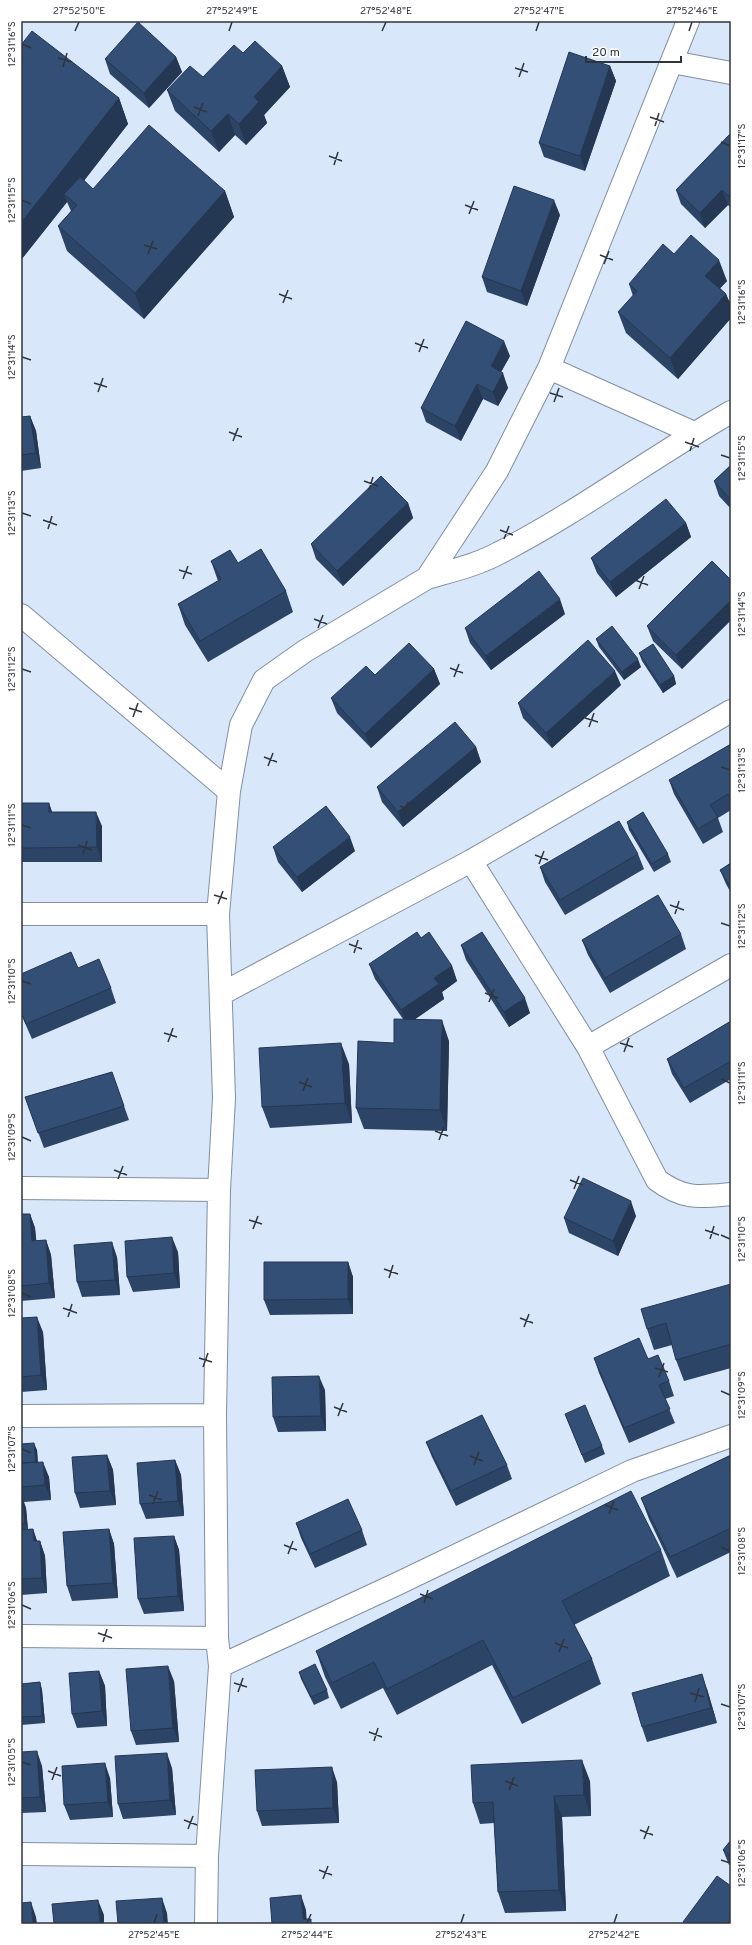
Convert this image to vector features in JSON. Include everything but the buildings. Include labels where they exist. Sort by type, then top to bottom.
[{"type":"street","points":[[427,578],[497,471],[549,368],[688,21]]},
{"type":"street","points":[[672,62],[731,73]]},
{"type":"street","points":[[549,368],[694,433]]},
{"type":"street","points":[[206,1924],[207,1856],[220,1666],[217,1638],[215,1415],[219,1190],[224,1098],[218,914],[229,791],[241,725],[264,680],[305,651],[427,578],[470,565],[498,554],[570,512],[694,433],[731,412]]},
{"type":"street","points":[[21,615],[229,791]]},
{"type":"street","points":[[221,994],[471,861],[731,710]]},
{"type":"street","points":[[471,861],[588,1047],[658,1180],[671,1190],[694,1197],[731,1194]]},
{"type":"street","points":[[21,914],[218,914]]},
{"type":"street","points":[[588,1047],[731,965]]},
{"type":"street","points":[[21,1188],[219,1190]]},
{"type":"street","points":[[21,1416],[215,1415]]},
{"type":"street","points":[[220,1666],[632,1471],[731,1436]]},
{"type":"street","points":[[21,1636],[217,1638]]},
{"type":"street","points":[[21,1854],[207,1856]]}]
